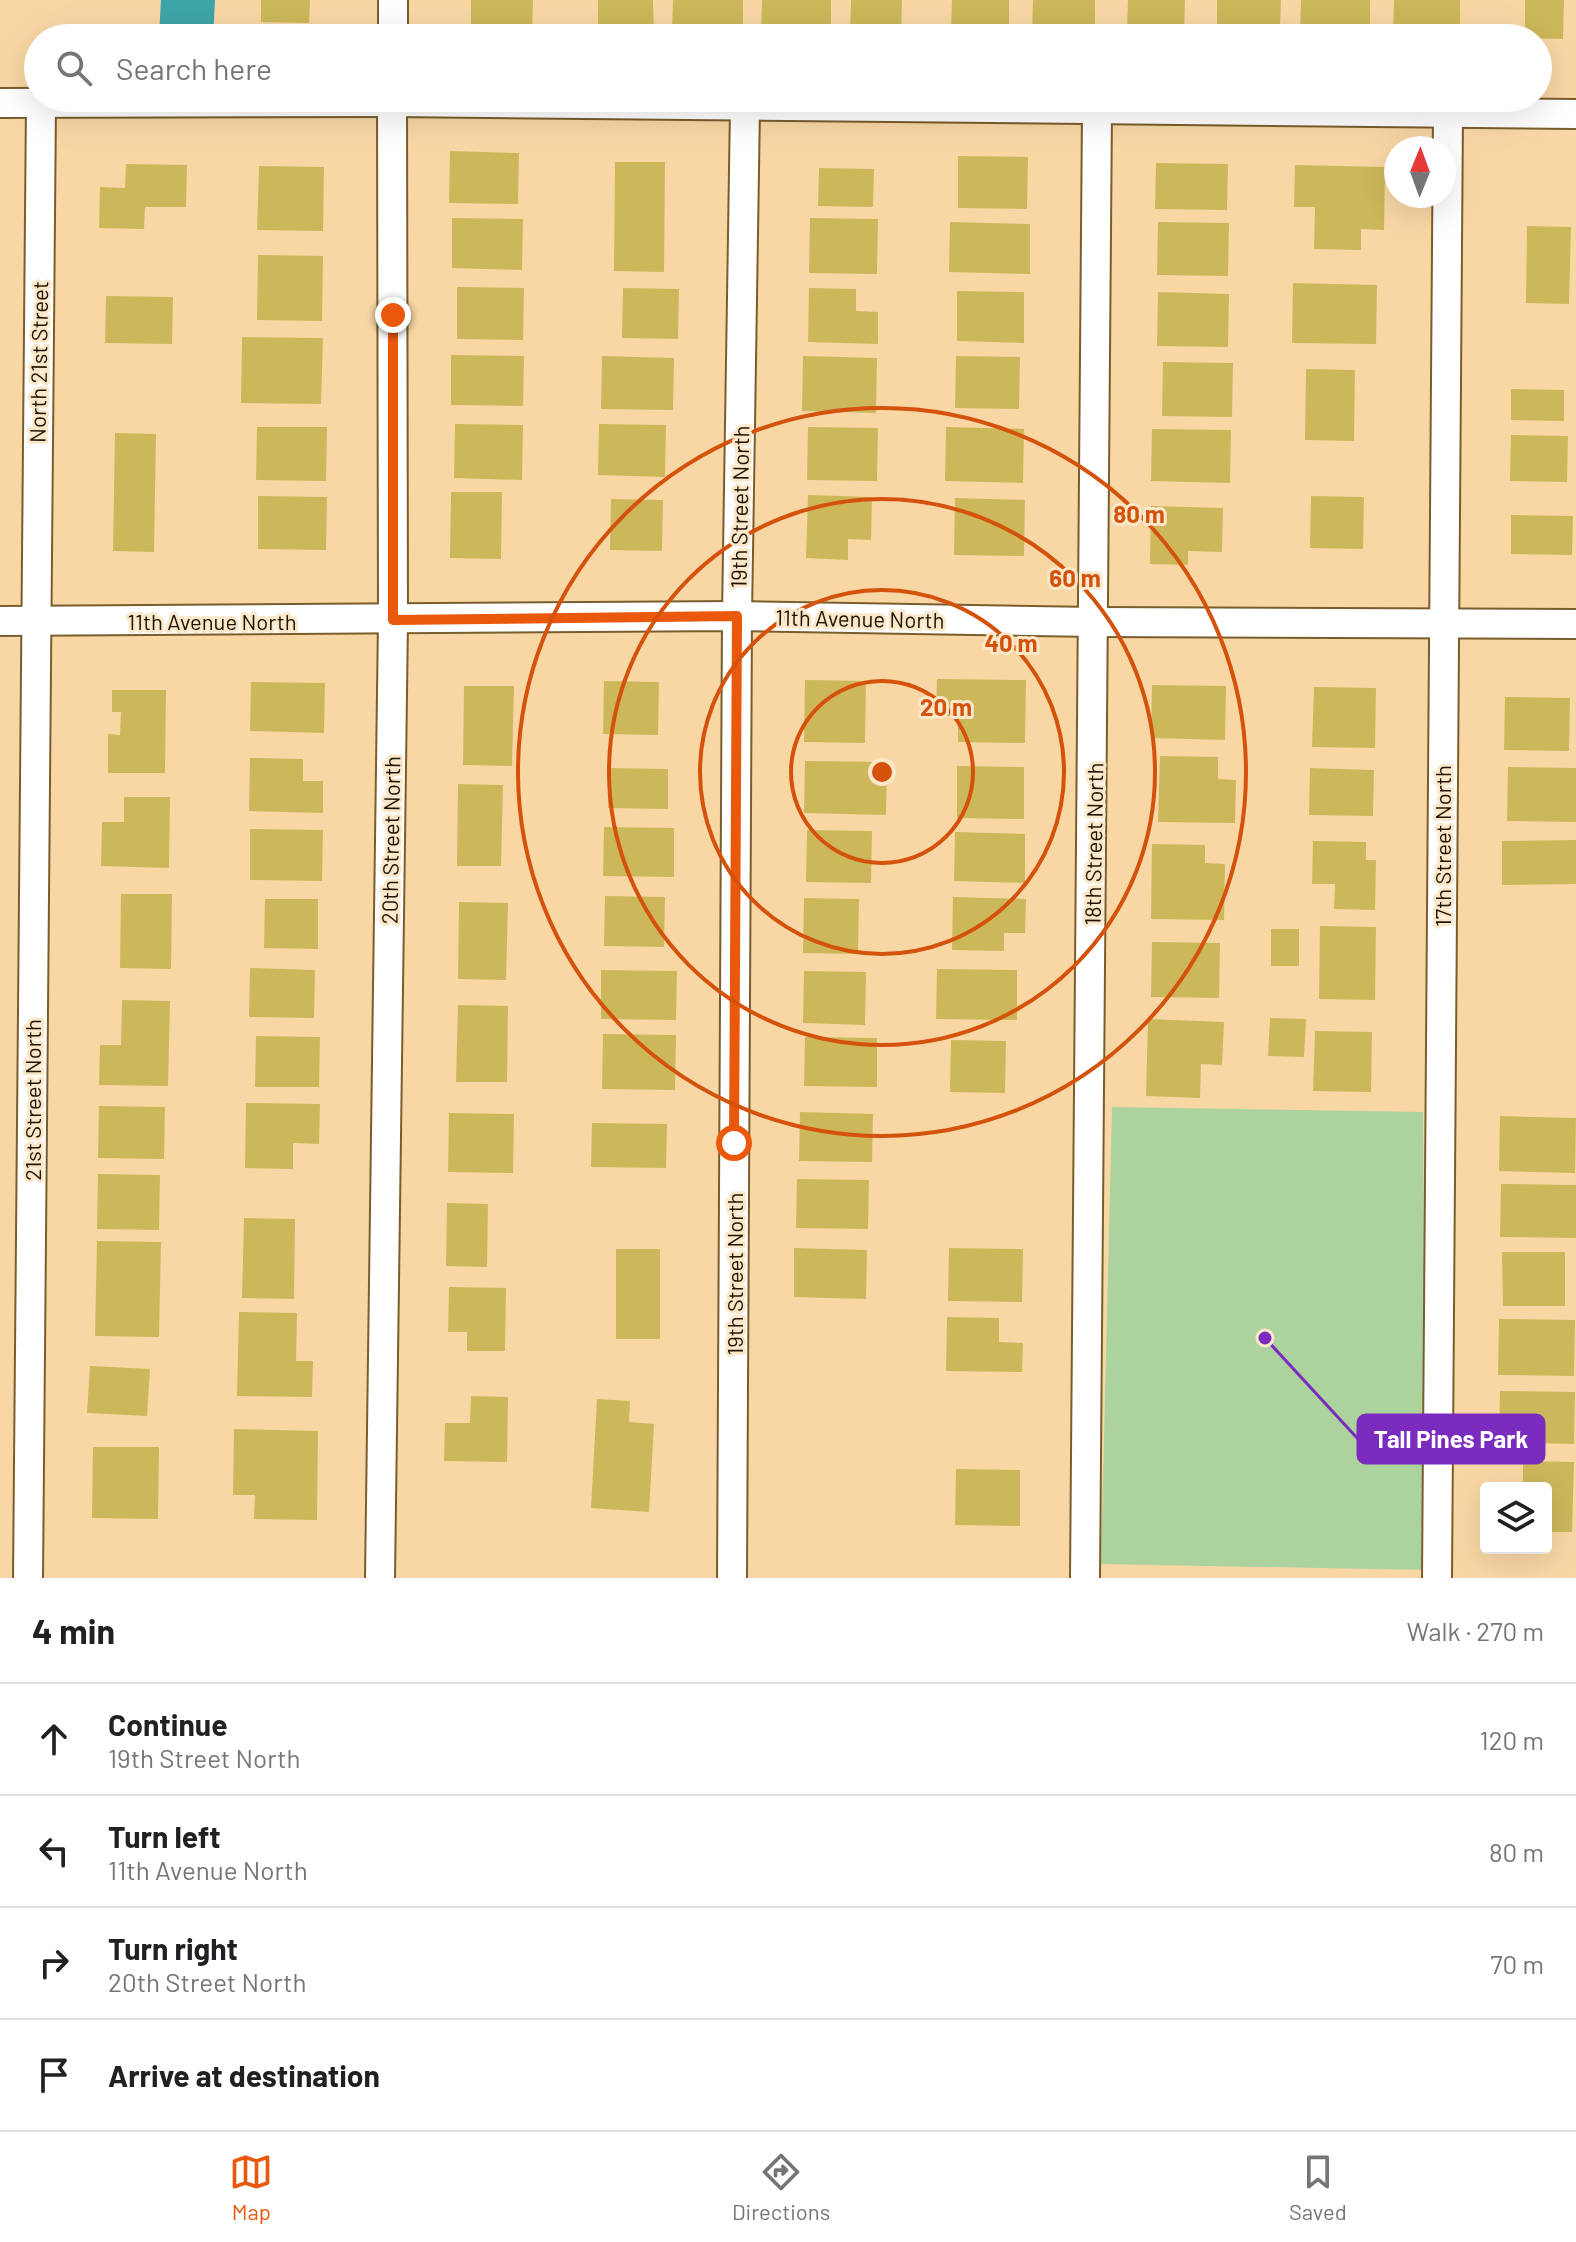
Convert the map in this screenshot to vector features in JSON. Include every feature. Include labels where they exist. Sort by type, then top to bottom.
[{"type":"street","points":[[393,0],[393,24]]},
{"type":"street","points":[[0,103],[24,103]]},
{"type":"street","name":"North 21st Street","points":[[36,622],[41,112]]},
{"type":"street","name":"20th Street North","points":[[380,1578],[393,620],[392,112]]},
{"type":"street","name":"19th Street North","points":[[732,1578],[737,616],[745,112]]},
{"type":"street","name":"18th Street North","points":[[1085,1578],[1097,112]]},
{"type":"street","points":[[1272,112],[1576,114]]},
{"type":"street","name":"17th Street North","points":[[1437,1578],[1448,114]]},
{"type":"street","name":"11th Avenue North","points":[[0,621],[737,616],[1095,622],[1576,624]]},
{"type":"street","name":"21st Street North","points":[[28,1578],[36,622]]},
{"type":"green space","points":[[1112,1107],[1423,1112],[1426,1570],[1101,1564]]},
{"type":"building","points":[[261,0],[310,0],[309,23],[261,22]]},
{"type":"building","points":[[471,0],[533,0],[532,24],[471,24]]},
{"type":"building","points":[[598,0],[653,0],[654,24],[598,24]]},
{"type":"building","points":[[673,0],[743,0],[743,24],[672,24]]},
{"type":"building","points":[[762,0],[831,0],[831,24],[761,24]]},
{"type":"building","points":[[851,0],[902,0],[901,24],[850,24]]},
{"type":"building","points":[[952,0],[1009,0],[1009,24],[951,24]]},
{"type":"building","points":[[1033,0],[1095,0],[1095,24],[1032,24]]},
{"type":"building","points":[[1128,0],[1185,0],[1184,24],[1127,24]]},
{"type":"building","points":[[1217,0],[1281,0],[1280,24],[1217,24]]},
{"type":"building","points":[[1301,0],[1370,0],[1370,24],[1300,24]]},
{"type":"building","points":[[1394,0],[1460,0],[1460,24],[1393,24]]},
{"type":"building","points":[[1525,0],[1564,0],[1563,39],[1552,39],[1552,24],[1525,24]]},
{"type":"building","points":[[450,151],[519,153],[518,204],[449,203]]},
{"type":"building","points":[[958,156],[1028,157],[1027,209],[958,208]]},
{"type":"building","points":[[615,162],[665,162],[664,272],[614,271]]},
{"type":"building","points":[[1156,163],[1228,164],[1227,210],[1155,209]]},
{"type":"building","points":[[126,164],[187,165],[186,207],[145,207],[144,229],[99,228],[100,187],[125,188]]},
{"type":"building","points":[[1295,165],[1384,167],[1384,230],[1361,229],[1361,250],[1314,249],[1315,207],[1294,207]]},
{"type":"building","points":[[259,166],[324,167],[323,231],[257,230]]},
{"type":"building","points":[[819,168],[874,169],[873,207],[818,206]]},
{"type":"building","points":[[452,218],[523,219],[522,270],[452,268]]},
{"type":"building","points":[[810,218],[878,219],[877,274],[809,273]]},
{"type":"building","points":[[950,222],[1030,224],[1030,274],[949,272]]},
{"type":"building","points":[[1158,222],[1229,223],[1228,276],[1157,275]]},
{"type":"building","points":[[1527,226],[1571,227],[1569,304],[1526,303]]},
{"type":"building","points":[[258,255],[323,256],[322,321],[257,320]]},
{"type":"building","points":[[1293,283],[1377,285],[1376,344],[1292,343]]},
{"type":"building","points":[[457,287],[524,288],[523,340],[457,339]]},
{"type":"building","points":[[623,288],[679,289],[678,339],[622,338]]},
{"type":"building","points":[[809,288],[856,289],[856,311],[878,312],[878,344],[808,342]]},
{"type":"building","points":[[957,291],[1024,292],[1024,343],[957,341]]},
{"type":"building","points":[[1158,292],[1229,294],[1228,347],[1157,346]]},
{"type":"building","points":[[106,296],[173,297],[172,344],[105,343]]},
{"type":"building","points":[[242,337],[323,338],[321,404],[241,403]]},
{"type":"building","points":[[451,355],[524,356],[523,406],[451,405]]},
{"type":"building","points":[[602,356],[674,358],[673,410],[601,409]]},
{"type":"building","points":[[803,356],[877,358],[876,413],[802,411]]},
{"type":"building","points":[[956,356],[1020,357],[1019,409],[955,408]]},
{"type":"building","points":[[1163,362],[1233,363],[1232,417],[1162,416]]},
{"type":"building","points":[[1306,369],[1355,370],[1354,441],[1305,440]]},
{"type":"building","points":[[1511,389],[1564,390],[1564,421],[1511,420]]},
{"type":"building","points":[[455,424],[523,425],[522,480],[454,478]]},
{"type":"building","points":[[599,424],[666,425],[665,477],[598,475]]},
{"type":"building","points":[[257,427],[327,427],[326,481],[256,480]]},
{"type":"building","points":[[808,427],[878,428],[877,481],[807,480]]},
{"type":"building","points":[[946,427],[1024,429],[1023,483],[945,481]]},
{"type":"building","points":[[1152,429],[1231,430],[1230,483],[1151,481]]},
{"type":"building","points":[[115,433],[156,434],[154,552],[113,551]]},
{"type":"building","points":[[1511,435],[1568,436],[1567,482],[1510,481]]},
{"type":"building","points":[[451,492],[502,492],[501,559],[450,558]]},
{"type":"building","points":[[808,495],[872,497],[871,540],[848,539],[848,560],[806,558]]},
{"type":"building","points":[[258,496],[327,497],[326,550],[258,549]]},
{"type":"building","points":[[1311,496],[1364,497],[1363,549],[1310,548]]},
{"type":"building","points":[[955,498],[1025,500],[1024,556],[954,555]]},
{"type":"building","points":[[611,499],[663,500],[662,551],[610,550]]},
{"type":"building","points":[[1151,506],[1223,508],[1222,552],[1188,551],[1188,565],[1150,564]]},
{"type":"building","points":[[1511,515],[1573,516],[1572,555],[1511,554]]},
{"type":"building","points":[[937,679],[1026,680],[1025,743],[958,742],[958,716],[936,716]]},
{"type":"building","points":[[805,680],[866,681],[865,743],[804,742]]},
{"type":"building","points":[[604,681],[659,682],[658,735],[603,734]]},
{"type":"building","points":[[251,682],[325,683],[324,733],[250,731]]},
{"type":"building","points":[[1152,685],[1226,686],[1225,740],[1151,738]]},
{"type":"building","points":[[464,686],[514,686],[512,766],[463,765]]},
{"type":"building","points":[[1314,687],[1376,688],[1375,748],[1312,747]]},
{"type":"building","points":[[112,690],[166,690],[165,773],[108,773],[108,734],[120,735],[121,712],[112,712]]},
{"type":"building","points":[[1505,697],[1570,698],[1569,751],[1504,750]]},
{"type":"building","points":[[1160,756],[1218,757],[1218,779],[1236,780],[1235,823],[1158,822]]},
{"type":"building","points":[[250,758],[303,759],[303,781],[323,781],[323,813],[249,811]]},
{"type":"building","points":[[805,761],[887,762],[886,815],[804,813]]},
{"type":"building","points":[[957,766],[1024,767],[1024,819],[957,818]]},
{"type":"building","points":[[1508,767],[1576,768],[1576,822],[1507,821]]},
{"type":"building","points":[[608,768],[668,769],[668,809],[608,808]]},
{"type":"building","points":[[1310,768],[1374,770],[1373,816],[1309,815]]},
{"type":"building","points":[[458,784],[503,785],[501,866],[457,866]]},
{"type":"building","points":[[124,797],[170,797],[169,868],[101,866],[102,822],[124,822]]},
{"type":"building","points":[[604,827],[674,828],[674,877],[603,876]]},
{"type":"building","points":[[250,829],[323,830],[322,881],[250,880]]},
{"type":"building","points":[[807,830],[872,831],[871,883],[806,882]]},
{"type":"building","points":[[955,832],[1025,834],[1025,883],[954,881]]},
{"type":"building","points":[[1576,840],[1576,884],[1502,885],[1502,841]]},
{"type":"building","points":[[1313,841],[1366,842],[1366,860],[1376,860],[1375,910],[1334,909],[1335,884],[1312,884]]},
{"type":"building","points":[[1152,844],[1205,845],[1205,863],[1225,864],[1224,920],[1151,919]]},
{"type":"building","points":[[121,894],[172,894],[171,969],[120,968]]},
{"type":"building","points":[[605,896],[665,897],[664,947],[604,946]]},
{"type":"building","points":[[953,897],[1026,899],[1025,933],[1004,933],[1004,951],[952,950]]},
{"type":"building","points":[[804,898],[859,899],[858,954],[803,953]]},
{"type":"building","points":[[265,899],[318,899],[318,949],[264,948]]},
{"type":"building","points":[[459,902],[508,903],[506,980],[458,979]]},
{"type":"building","points":[[1320,926],[1376,927],[1375,1000],[1319,999]]},
{"type":"building","points":[[1271,929],[1299,929],[1299,966],[1271,966]]},
{"type":"building","points":[[1152,942],[1220,943],[1219,998],[1151,997]]},
{"type":"building","points":[[250,968],[315,970],[314,1018],[249,1017]]},
{"type":"building","points":[[937,969],[1017,970],[1017,1020],[936,1019]]},
{"type":"building","points":[[601,970],[677,971],[676,1020],[601,1019]]},
{"type":"building","points":[[804,971],[866,972],[865,1025],[803,1023]]},
{"type":"building","points":[[122,1000],[170,1001],[168,1086],[99,1085],[100,1045],[121,1045]]},
{"type":"building","points":[[458,1005],[508,1006],[507,1082],[456,1082]]},
{"type":"building","points":[[1270,1018],[1306,1019],[1304,1057],[1268,1056]]},
{"type":"building","points":[[1148,1019],[1224,1022],[1222,1065],[1201,1064],[1200,1098],[1146,1096]]},
{"type":"building","points":[[1315,1031],[1372,1032],[1371,1092],[1313,1091]]},
{"type":"building","points":[[603,1034],[676,1035],[675,1090],[602,1089]]},
{"type":"building","points":[[256,1036],[320,1037],[319,1087],[255,1087]]},
{"type":"building","points":[[805,1037],[877,1038],[877,1087],[804,1086]]},
{"type":"building","points":[[951,1040],[1006,1041],[1005,1093],[950,1092]]},
{"type":"building","points":[[246,1103],[320,1104],[319,1144],[293,1143],[293,1169],[245,1168]]},
{"type":"building","points":[[99,1106],[165,1107],[164,1159],[98,1158]]},
{"type":"building","points":[[800,1112],[873,1114],[872,1162],[799,1161]]},
{"type":"building","points":[[449,1113],[514,1114],[513,1173],[448,1172]]},
{"type":"building","points":[[1500,1116],[1576,1118],[1575,1173],[1499,1171]]},
{"type":"building","points":[[592,1123],[667,1124],[666,1168],[591,1167]]},
{"type":"building","points":[[98,1174],[160,1175],[159,1230],[97,1229]]},
{"type":"building","points":[[797,1179],[869,1180],[868,1229],[796,1228]]},
{"type":"building","points":[[1501,1184],[1576,1185],[1576,1238],[1500,1237]]},
{"type":"building","points":[[447,1203],[488,1204],[487,1267],[446,1266]]},
{"type":"building","points":[[244,1218],[295,1219],[294,1299],[242,1298]]},
{"type":"building","points":[[97,1241],[161,1242],[159,1337],[95,1336]]},
{"type":"building","points":[[794,1248],[867,1250],[866,1299],[794,1297]]},
{"type":"building","points":[[949,1248],[1023,1249],[1022,1302],[948,1301]]},
{"type":"building","points":[[616,1249],[660,1249],[660,1339],[616,1339]]},
{"type":"building","points":[[1502,1252],[1565,1252],[1565,1306],[1503,1306]]},
{"type":"building","points":[[449,1287],[506,1288],[505,1351],[467,1351],[467,1332],[448,1332]]},
{"type":"building","points":[[239,1312],[297,1313],[296,1361],[313,1361],[312,1397],[237,1396]]},
{"type":"building","points":[[947,1317],[999,1318],[999,1342],[1023,1343],[1022,1372],[946,1371]]},
{"type":"building","points":[[1499,1319],[1575,1320],[1574,1376],[1498,1375]]},
{"type":"building","points":[[90,1366],[150,1369],[147,1416],[87,1413]]},
{"type":"building","points":[[1500,1391],[1575,1392],[1574,1444],[1499,1442]]},
{"type":"building","points":[[471,1396],[508,1397],[507,1462],[444,1461],[445,1423],[470,1423]]},
{"type":"building","points":[[597,1399],[630,1401],[629,1422],[654,1424],[649,1512],[591,1508]]},
{"type":"building","points":[[234,1429],[318,1431],[317,1520],[254,1519],[255,1495],[233,1495]]},
{"type":"building","points":[[93,1447],[159,1447],[158,1519],[92,1518]]},
{"type":"building","points":[[1523,1461],[1574,1462],[1572,1532],[1552,1532],[1552,1482],[1523,1482]]},
{"type":"building","points":[[956,1469],[1020,1470],[1020,1526],[955,1525]]},
{"type":"waterway","points":[[187,24],[188,0]]},
{"type":"place","name":"Tall Pines Park","points":[[1265,1338]]},
{"type":"route","points":[[393,315],[393,620],[737,616],[734,1143]]}]
